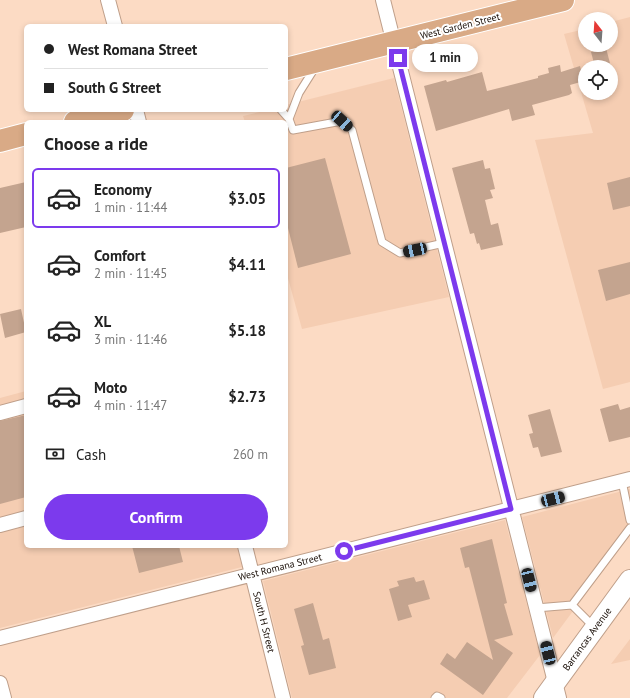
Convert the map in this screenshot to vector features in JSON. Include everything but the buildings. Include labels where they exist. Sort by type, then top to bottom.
[{"type":"main road","name":"West Garden Street","points":[[288,69],[563,0]]},
{"type":"main road","points":[[83,120],[115,112]]},
{"type":"main road","points":[[0,141],[24,135]]},
{"type":"main road","name":"Barrancas Avenue","points":[[553,693],[630,580]]},
{"type":"street","points":[[108,0],[114,24]]},
{"type":"street","points":[[383,0],[536,608],[553,693]]},
{"type":"street","points":[[0,413],[24,407]]},
{"type":"street","name":"West Romana Street","points":[[0,638],[626,480]]},
{"type":"street","points":[[0,525],[24,519]]},
{"type":"street","name":"South H Street","points":[[246,548],[283,698]]},
{"type":"street","points":[[0,683],[4,698]]},
{"type":"lane","points":[[289,119],[299,93],[318,61]]},
{"type":"lane","points":[[283,112],[289,119],[293,130],[342,121],[352,130],[382,242],[400,253],[444,243]]},
{"type":"lane","points":[[626,480],[630,520]]},
{"type":"lane","points":[[536,608],[572,605],[630,528]]},
{"type":"lane","points":[[572,605],[596,628]]},
{"type":"lane","points":[[435,698],[437,696],[441,698]]},
{"type":"shaded area","points":[[630,17],[630,382],[603,389],[535,140],[593,133],[583,100],[618,100],[618,60],[578,60],[578,82],[564,34],[578,31],[578,52],[618,52],[618,20]]},
{"type":"shaded area","points":[[394,78],[449,297],[302,329],[288,278],[288,120],[244,120],[243,116],[260,112],[288,112],[288,104]]},
{"type":"shaded area","points":[[24,392],[24,548],[237,548],[242,567],[0,628],[0,398]]},
{"type":"shaded area","points":[[630,489],[630,534],[553,638],[522,517]]},
{"type":"shaded area","points":[[505,520],[540,655],[507,698],[292,698],[263,581]]},
{"type":"shaded area","points":[[630,639],[630,660],[611,664]]},
{"type":"route","points":[[344,551],[511,509],[398,58]]}]
